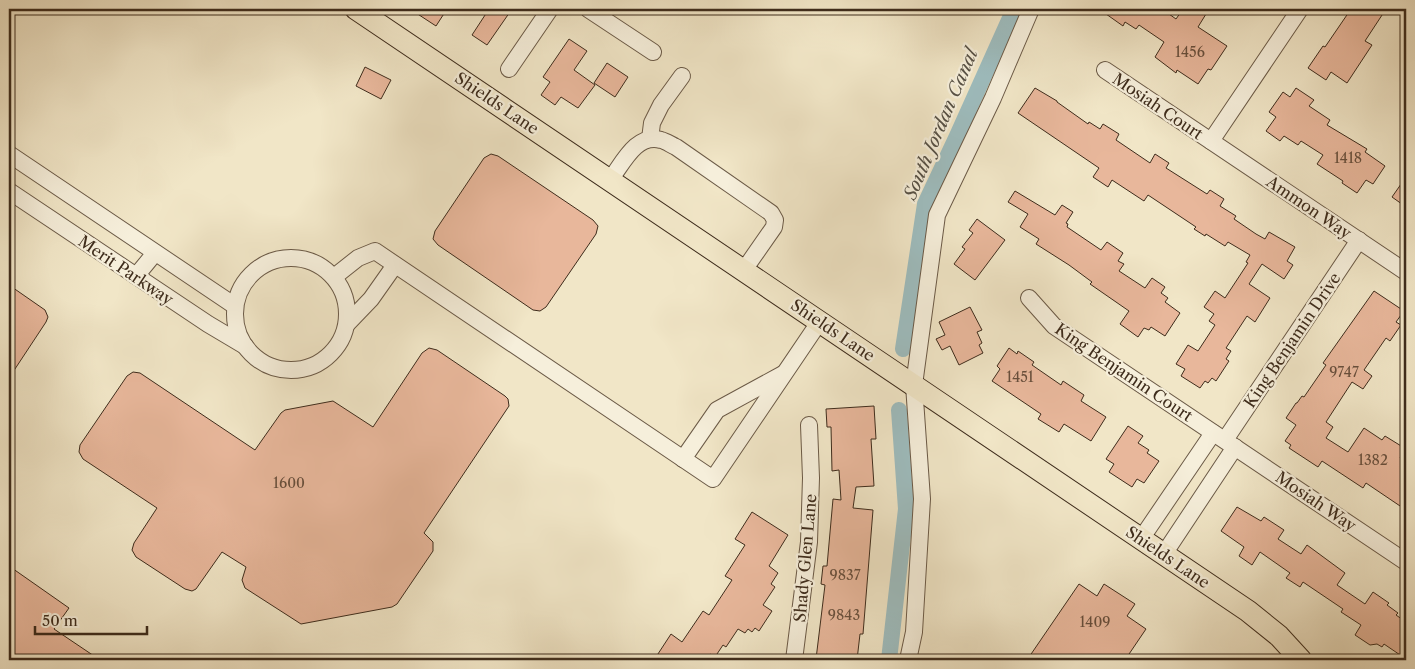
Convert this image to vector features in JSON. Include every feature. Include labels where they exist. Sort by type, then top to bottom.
[{"type":"main road","name":"Shields Lane","points":[[356,9],[1164,554],[1264,623],[1280,636],[1301,660]]},
{"type":"street","points":[[509,70],[550,9]]},
{"type":"street","points":[[588,9],[653,52]]},
{"type":"street","points":[[908,660],[914,632],[922,499],[914,385],[937,215],[993,98],[1031,9]]},
{"type":"street","points":[[1211,141],[1300,9]]},
{"type":"street","name":"Mosiah Court","points":[[1105,70],[1211,141]]},
{"type":"street","points":[[650,139],[652,122],[682,76]]},
{"type":"street","points":[[610,180],[636,145],[650,139],[661,140],[676,147],[771,213],[775,220],[774,227],[744,270]]},
{"type":"street","name":"Ammon Way","points":[[1211,141],[1406,272]]},
{"type":"street","name":"Merit Parkway","points":[[9,154],[235,306]]},
{"type":"street","name":"Merit Parkway","points":[[9,191],[208,324],[245,346]]},
{"type":"street","name":"King Benjamin Drive","points":[[1142,539],[1224,440],[1358,240]]},
{"type":"street","points":[[334,277],[358,258],[375,251],[713,479],[820,321]]},
{"type":"street","points":[[136,276],[155,253]]},
{"type":"street","name":"Merit Parkway","points":[[292,257],[308,260],[322,266],[334,277],[343,292],[347,308],[347,324],[338,346],[327,357],[314,365],[299,370],[284,370],[268,366],[255,357],[245,346],[236,327],[235,306],[239,290],[248,277],[260,266],[275,259],[292,257]]},
{"type":"street","points":[[347,324],[371,299],[395,265]]},
{"type":"street","name":"King Benjamin Court","points":[[1029,298],[1054,326],[1224,440]]},
{"type":"street","points":[[683,459],[716,410],[785,373]]},
{"type":"street","name":"Shady Glen Lane","points":[[794,660],[809,542],[812,478],[809,425]]},
{"type":"street","name":"King Benjamin Drive","points":[[1164,554],[1224,440]]},
{"type":"street","name":"Mosiah Way","points":[[1224,440],[1406,562]]},
{"type":"building","points":[[410,9],[447,9],[436,26]]},
{"type":"building","points":[[489,9],[512,9],[487,45],[472,35]]},
{"type":"building","points":[[1099,9],[1162,9],[1176,19],[1183,9],[1199,9],[1206,14],[1198,27],[1227,46],[1211,70],[1208,69],[1198,84],[1177,70],[1176,73],[1155,57],[1164,42],[1139,25],[1136,29],[1125,22],[1123,26]]},
{"type":"building","points":[[1351,9],[1386,9],[1365,41],[1372,45],[1347,83],[1331,72],[1326,80],[1308,68]]},
{"type":"building","points":[[569,39],[587,51],[574,70],[595,85],[578,108],[561,97],[555,105],[541,95],[550,82],[543,77]]},
{"type":"building","points":[[607,63],[628,77],[615,97],[594,83]]},
{"type":"building","points":[[365,67],[391,80],[381,99],[356,86]]},
{"type":"building","points":[[1035,88],[1057,101],[1088,124],[1089,122],[1100,129],[1103,124],[1119,134],[1116,140],[1150,163],[1155,154],[1169,163],[1166,168],[1207,194],[1210,190],[1224,199],[1220,206],[1236,216],[1234,219],[1256,234],[1265,239],[1269,232],[1295,247],[1287,261],[1293,265],[1284,279],[1262,264],[1249,284],[1270,298],[1255,322],[1247,316],[1226,348],[1231,351],[1226,359],[1229,361],[1216,381],[1212,378],[1208,383],[1205,381],[1200,388],[1181,376],[1185,369],[1176,364],[1188,345],[1198,351],[1215,325],[1209,321],[1214,314],[1204,307],[1215,291],[1225,298],[1248,263],[1246,262],[1250,255],[1228,242],[1225,246],[1206,234],[1205,236],[1194,229],[1196,227],[1148,195],[1144,201],[1112,180],[1108,187],[1093,177],[1099,168],[1018,113]]},
{"type":"building","points":[[1296,88],[1314,100],[1309,106],[1330,120],[1327,125],[1367,149],[1365,152],[1385,166],[1373,184],[1366,180],[1357,193],[1317,164],[1323,155],[1301,141],[1298,145],[1284,136],[1280,141],[1266,131],[1276,117],[1269,112],[1283,92],[1290,97]]},
{"type":"building","points":[[491,154],[498,156],[593,220],[598,226],[596,234],[546,307],[540,311],[533,310],[438,245],[433,239],[435,231],[484,158]]},
{"type":"building","points":[[1406,177],[1406,207],[1392,197]]},
{"type":"building","points":[[1015,191],[1055,215],[1062,205],[1073,212],[1066,223],[1068,224],[1067,227],[1101,250],[1107,242],[1123,253],[1118,261],[1124,264],[1119,271],[1145,288],[1152,278],[1165,287],[1161,293],[1168,298],[1165,302],[1180,313],[1165,336],[1151,327],[1149,330],[1144,328],[1138,337],[1120,324],[1129,311],[1090,284],[1092,282],[1069,265],[1036,244],[1039,239],[1020,227],[1028,214],[1008,202]]},
{"type":"building","points":[[977,219],[1005,240],[975,280],[954,264],[965,249],[962,247],[973,233],[969,230]]},
{"type":"building","points":[[9,285],[45,310],[48,317],[9,378]]},
{"type":"building","points":[[1374,291],[1404,311],[1396,322],[1401,325],[1390,341],[1386,338],[1364,370],[1372,376],[1363,389],[1352,382],[1326,422],[1333,427],[1326,438],[1348,452],[1364,428],[1382,440],[1385,436],[1406,449],[1400,458],[1406,462],[1406,510],[1366,483],[1363,488],[1322,461],[1318,467],[1289,448],[1291,445],[1285,441],[1296,425],[1286,418],[1302,396],[1304,397],[1326,365],[1323,363]]},
{"type":"building","points":[[970,307],[982,330],[977,332],[982,343],[979,345],[983,353],[959,365],[950,346],[942,350],[936,339],[945,335],[939,322]]},
{"type":"building","points":[[429,348],[437,350],[505,396],[508,399],[509,406],[424,533],[433,542],[433,551],[397,604],[392,607],[301,624],[245,588],[242,580],[246,567],[222,552],[196,589],[192,591],[185,589],[136,557],[132,550],[134,543],[157,508],[83,459],[79,452],[80,445],[127,376],[133,372],[140,373],[255,450],[285,410],[333,401],[373,427],[422,353]]},
{"type":"building","points":[[1009,348],[1017,354],[1018,351],[1034,362],[1032,365],[1061,385],[1063,381],[1084,395],[1081,401],[1106,417],[1091,441],[1064,424],[1059,432],[1038,419],[1041,414],[992,381],[1000,369],[997,366]]},
{"type":"building","points":[[874,406],[876,439],[871,439],[874,486],[856,487],[853,508],[873,510],[863,634],[860,634],[857,660],[816,659],[825,585],[821,584],[823,566],[827,566],[833,499],[841,500],[839,470],[832,471],[831,427],[827,427],[826,409]]},
{"type":"building","points":[[1128,426],[1143,436],[1138,443],[1149,450],[1147,453],[1159,461],[1144,483],[1137,479],[1132,487],[1109,472],[1114,464],[1106,459]]},
{"type":"building","points":[[1237,507],[1261,521],[1264,517],[1284,530],[1278,539],[1301,554],[1307,545],[1345,573],[1337,585],[1365,604],[1373,592],[1389,603],[1387,605],[1406,622],[1406,659],[1384,644],[1382,647],[1377,644],[1370,645],[1355,635],[1361,625],[1341,612],[1343,609],[1303,582],[1300,587],[1286,578],[1290,573],[1260,552],[1252,565],[1239,556],[1244,547],[1221,531]]},
{"type":"building","points":[[752,512],[788,535],[769,566],[778,573],[771,584],[775,587],[763,605],[772,611],[759,631],[755,628],[752,632],[748,629],[745,633],[738,629],[726,647],[723,645],[715,657],[710,654],[706,660],[654,660],[671,634],[682,642],[703,611],[709,615],[732,580],[725,576],[745,545],[735,539]]},
{"type":"building","points":[[9,566],[69,608],[54,629],[100,660],[9,660]]},
{"type":"building","points":[[1079,584],[1097,596],[1104,584],[1135,604],[1127,616],[1146,629],[1125,660],[1027,660]]},
{"type":"waterway","name":"South Jordan Canal","points":[[903,349],[925,204],[1014,9]]},
{"type":"waterway","name":"South Jordan Canal","points":[[889,660],[906,509],[899,410]]}]
